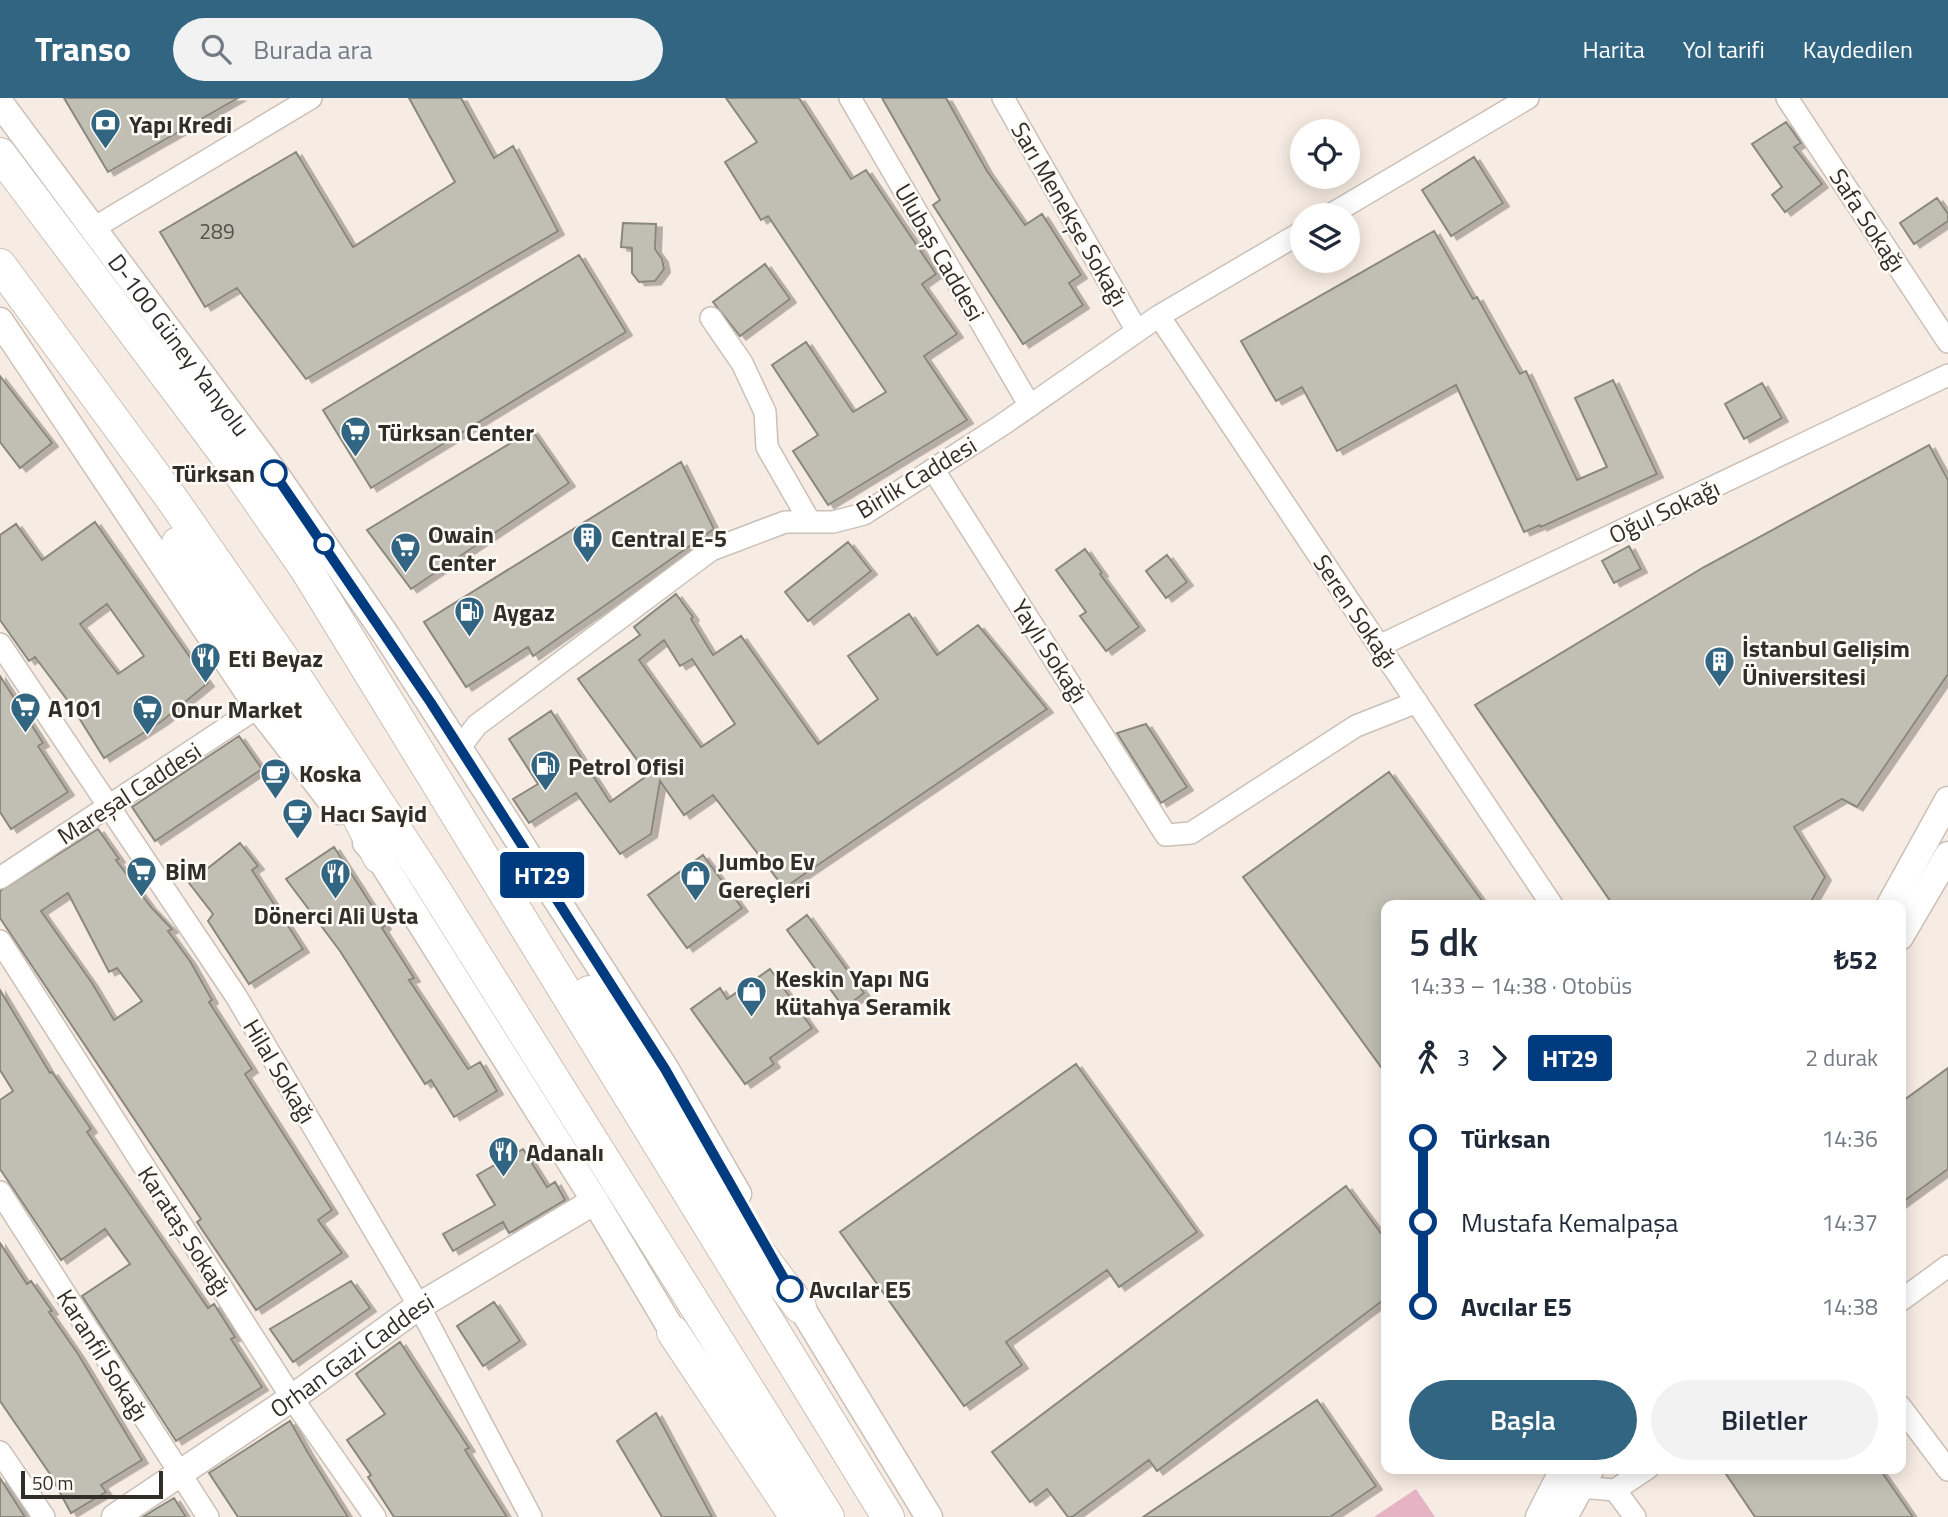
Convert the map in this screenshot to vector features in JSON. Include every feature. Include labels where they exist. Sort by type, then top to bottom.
[{"type":"highway","points":[[0,154],[241,475],[306,569],[888,1517]]},
{"type":"highway","points":[[6,274],[30,326],[356,813],[379,858]]},
{"type":"highway","points":[[6,274],[172,499],[295,676],[446,907],[828,1517]]},
{"type":"highway","points":[[436,781],[505,869],[628,1049],[765,1261],[800,1307]]},
{"type":"highway","points":[[673,1332],[796,1517]]},
{"type":"main road","name":"D-100 Güney Yanyolu","points":[[0,103],[276,475],[460,747],[665,1069],[800,1307],[929,1517]]},
{"type":"main road","points":[[0,321],[258,707],[346,821],[379,858],[595,1200],[781,1517]]},
{"type":"main road","points":[[1893,900],[1948,800]]},
{"type":"main road","points":[[1906,927],[1948,855]]},
{"type":"main road","name":"Orhan Gazi Caddesi","points":[[115,1517],[292,1398],[419,1306],[595,1200]]},
{"type":"main road","points":[[1533,1517],[1573,1477]]},
{"type":"main road","points":[[1539,1517],[1573,1477]]},
{"type":"main road","points":[[1564,1517],[1573,1477]]},
{"type":"street","points":[[92,229],[311,98]]},
{"type":"street","name":"Ulubaş Caddesi","points":[[850,98],[1030,406]]},
{"type":"street","name":"Sarı Menekşe Sokağı","points":[[1003,98],[1137,331]]},
{"type":"street","points":[[1350,203],[1528,98]]},
{"type":"street","name":"Safa Sokağı","points":[[1787,98],[1948,342]]},
{"type":"street","name":"Birlik Caddesi","points":[[460,747],[478,725],[710,550],[785,522],[833,522],[863,514],[1030,406],[1160,316],[1290,239]]},
{"type":"street","name":"Seren Sokağı","points":[[1160,316],[1549,900]]},
{"type":"street","points":[[710,318],[742,363],[765,412],[767,447],[810,522]]},
{"type":"street","name":"Oğul Sokağı","points":[[1379,646],[1948,375]]},
{"type":"street","name":"Yaylı Sokağı","points":[[933,469],[1166,835],[1191,832],[1356,726],[1417,702]]},
{"type":"street","name":"Hilal Sokağı","points":[[0,644],[236,996],[419,1306],[531,1517]]},
{"type":"street","name":"Mareşal Caddesi","points":[[0,878],[258,707]]},
{"type":"street","name":"Karataş Sokağı","points":[[0,942],[292,1398],[375,1517]]},
{"type":"street","name":"Karanfil Sokağı","points":[[0,1192],[208,1517]]},
{"type":"street","points":[[1906,1297],[1948,1266]]},
{"type":"street","points":[[1906,1414],[1948,1470]]},
{"type":"street","points":[[0,1452],[44,1517]]},
{"type":"street","points":[[1615,1490],[1639,1474]]},
{"type":"street","points":[[1573,1477],[1615,1490],[1635,1517]]},
{"type":"shaded area","points":[[1416,1489],[1435,1517],[1374,1517]]},
{"type":"building","points":[[64,98],[238,98],[108,172]]},
{"type":"building","points":[[409,98],[461,98],[494,158],[513,146],[558,231],[306,379],[237,288],[205,307],[160,232],[296,152],[353,247],[455,182]]},
{"type":"building","points":[[726,98],[799,98],[851,179],[866,170],[936,274],[922,284],[957,334],[924,356],[967,420],[828,505],[793,451],[818,435],[772,365],[806,342],[853,412],[886,392],[768,216],[761,220],[725,162],[757,142]]},
{"type":"building","points":[[882,98],[946,98],[987,171],[1025,225],[1042,214],[1081,275],[1069,283],[1083,305],[1023,344],[933,205],[940,200]]},
{"type":"building","points":[[1786,122],[1801,143],[1794,147],[1822,184],[1785,212],[1772,195],[1782,187],[1752,144]]},
{"type":"building","points":[[1474,157],[1503,203],[1451,236],[1422,190]]},
{"type":"building","points":[[1937,198],[1948,214],[1948,221],[1914,244],[1900,223]]},
{"type":"building","points":[[623,223],[656,224],[655,249],[662,259],[664,269],[655,281],[639,282],[632,273],[632,248],[621,247]]},
{"type":"building","points":[[1434,231],[1473,299],[1477,297],[1520,374],[1526,371],[1577,480],[1607,467],[1575,398],[1613,380],[1657,474],[1541,527],[1540,525],[1524,532],[1456,385],[1337,451],[1302,387],[1276,401],[1241,341]]},
{"type":"building","points":[[579,255],[626,332],[371,488],[323,410]]},
{"type":"building","points":[[765,264],[790,299],[740,336],[713,302]]},
{"type":"building","points":[[0,376],[52,443],[20,468],[0,442]]},
{"type":"building","points":[[1762,383],[1782,418],[1744,439],[1725,404]]},
{"type":"building","points":[[532,430],[569,483],[411,589],[367,530]]},
{"type":"building","name":"İstanbul Gelişim Üniversitesi","points":[[1929,445],[1948,480],[1948,674],[1857,807],[1842,799],[1794,827],[1825,877],[1812,900],[1610,900],[1475,705],[1704,567]]},
{"type":"building","name":"Central E-5","points":[[681,462],[714,529],[533,656],[528,647],[466,687],[424,622]]},
{"type":"building","points":[[95,522],[208,683],[162,721],[104,758],[71,705],[35,657],[29,661],[0,620],[0,535],[16,524],[42,560]],"holes":[[[107,604],[144,656],[118,674],[80,624]]]},
{"type":"building","points":[[848,542],[871,571],[808,621],[785,592]]},
{"type":"building","points":[[1629,546],[1641,569],[1614,583],[1602,561]]},
{"type":"building","points":[[1085,549],[1139,627],[1106,651],[1080,616],[1086,612],[1056,570]]},
{"type":"building","points":[[1167,555],[1187,582],[1166,598],[1146,571]]},
{"type":"building","points":[[676,594],[693,617],[691,619],[713,655],[741,636],[818,744],[878,699],[848,656],[909,614],[937,655],[978,625],[1047,709],[784,888],[713,795],[684,815],[660,781],[651,834],[620,854],[576,793],[529,823],[513,799],[538,784],[509,739],[551,711],[610,802],[648,775],[578,679],[640,635],[634,627]],"holes":[[[664,640],[680,666],[692,659],[735,724],[701,747],[639,660]]]},
{"type":"building","points":[[0,676],[43,743],[38,746],[68,792],[11,829],[0,812]]},
{"type":"building","points":[[1146,724],[1187,787],[1161,803],[1117,733]]},
{"type":"building","points":[[239,736],[262,769],[155,841],[132,807]]},
{"type":"building","points":[[1389,772],[1481,900],[1381,900],[1381,1067],[1243,877]]},
{"type":"building","points":[[98,829],[119,859],[116,860],[151,907],[172,929],[168,931],[190,961],[212,1000],[209,1002],[252,1069],[245,1074],[332,1210],[318,1220],[342,1253],[256,1310],[197,1222],[201,1219],[0,918],[0,891]],"holes":[[[68,893],[109,972],[117,968],[142,1001],[114,1020],[92,983],[41,911]]]},
{"type":"building","points":[[240,843],[258,866],[252,870],[303,949],[249,984],[208,921],[213,914],[189,883]]},
{"type":"building","points":[[334,847],[385,926],[382,928],[414,978],[409,980],[468,1069],[480,1062],[497,1091],[454,1117],[431,1080],[425,1084],[340,951],[286,879]]},
{"type":"building","name":"Jumbo Ev Gereçleri","points":[[703,855],[742,908],[687,948],[648,895]]},
{"type":"building","points":[[807,915],[864,993],[844,1008],[787,930]]},
{"type":"building","name":"Keskin Yapı NG Kütahya Seramik","points":[[770,969],[812,1028],[770,1058],[774,1064],[745,1084],[691,1009],[720,988],[727,999]]},
{"type":"building","points":[[0,990],[50,1073],[52,1072],[91,1129],[87,1132],[208,1308],[214,1304],[235,1337],[231,1339],[262,1387],[176,1441],[82,1296],[130,1264],[105,1229],[61,1260],[0,1169],[0,1100],[13,1091],[0,1070]]},
{"type":"building","points":[[1076,1064],[1197,1232],[1119,1287],[1107,1270],[1006,1342],[1022,1365],[964,1406],[840,1232]]},
{"type":"building","points":[[1948,1068],[1948,1169],[1906,1200],[1906,1099]]},
{"type":"building","points":[[523,1149],[547,1187],[555,1182],[565,1200],[509,1233],[503,1222],[453,1251],[443,1234],[495,1205],[477,1175]]},
{"type":"building","points":[[1346,1186],[1381,1233],[1381,1302],[1157,1471],[1149,1460],[1072,1517],[1068,1517],[1047,1489],[1030,1502],[992,1452]]},
{"type":"building","points":[[0,1243],[27,1284],[31,1281],[52,1311],[49,1312],[78,1354],[142,1460],[101,1485],[106,1492],[71,1513],[50,1474],[0,1401]]},
{"type":"building","points":[[351,1281],[370,1308],[293,1362],[270,1329]]},
{"type":"building","points":[[494,1302],[520,1341],[483,1366],[457,1326]]},
{"type":"building","points":[[400,1342],[469,1448],[465,1450],[507,1517],[394,1517],[368,1477],[371,1475],[347,1440],[385,1414],[356,1374]]},
{"type":"building","points":[[1317,1400],[1376,1486],[1330,1517],[1143,1517]]},
{"type":"building","points":[[656,1413],[712,1517],[662,1517],[617,1441]]},
{"type":"building","points":[[290,1421],[348,1517],[238,1517],[209,1473]]},
{"type":"building","points":[[1726,1474],[1883,1474],[1913,1517],[1755,1517]]},
{"type":"building","points":[[0,1478],[25,1517],[0,1517]]},
{"type":"building","points":[[174,1498],[186,1517],[143,1517],[154,1510]]},
{"type":"bus line","name":"HT29","points":[[274,473],[431,703],[613,990],[631,1014],[766,1243],[790,1289]]},
{"type":"place","name":"Yapı Kredi","points":[[106,151]]},
{"type":"place","name":"Türksan Center","points":[[355,459]]},
{"type":"place","name":"Türksan","points":[[274,473]]},
{"type":"place","name":"Central E-5","points":[[588,565]]},
{"type":"place","name":"Owain Center","points":[[405,575]]},
{"type":"place","name":"Aygaz","points":[[470,639]]},
{"type":"place","name":"Eti Beyaz","points":[[205,685]]},
{"type":"place","name":"İstanbul Gelişim Üniversitesi","points":[[1719,689]]},
{"type":"place","name":"A101","points":[[25,735]]},
{"type":"place","name":"Onur Market","points":[[148,736]]},
{"type":"place","name":"Petrol Ofisi","points":[[545,793]]},
{"type":"place","name":"Koska","points":[[276,800]]},
{"type":"place","name":"Hacı Sayid","points":[[297,840]]},
{"type":"place","name":"BİM","points":[[142,898]]},
{"type":"place","name":"Dönerci Ali Usta","points":[[336,900]]},
{"type":"place","name":"Jumbo Ev Gereçleri","points":[[695,902]]},
{"type":"place","name":"Keskin Yapı NG Kütahya Seramik","points":[[752,1019]]},
{"type":"place","name":"Adanalı","points":[[503,1179]]},
{"type":"place","name":"Avcılar E5","points":[[790,1289]]}]
